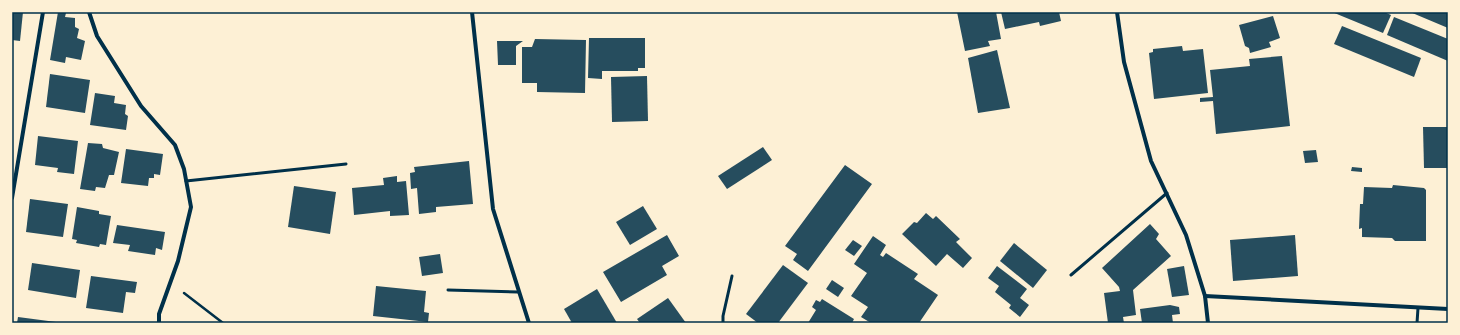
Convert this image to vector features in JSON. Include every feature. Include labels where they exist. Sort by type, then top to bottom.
[{"type":"street","points":[[12,198],[43,12]]},
{"type":"street","points":[[89,12],[98,36],[118,70],[141,106],[175,145],[184,169],[191,207],[178,261],[159,314],[159,323]]},
{"type":"street","points":[[472,12],[493,209],[529,323]]},
{"type":"street","points":[[1117,12],[1124,62],[1152,161],[1186,236],[1205,296],[1208,323]]},
{"type":"street","points":[[1205,296],[1448,309]]},
{"type":"lane","points":[[186,181],[346,164]]},
{"type":"lane","points":[[1071,275],[1167,193]]},
{"type":"lane","points":[[723,323],[723,316],[732,276]]},
{"type":"lane","points":[[448,290],[518,292]]},
{"type":"lane","points":[[1417,323],[1418,308]]},
{"type":"path","points":[[170,282],[224,323]]},
{"type":"building","points":[[12,12],[23,12],[20,41],[12,40]]},
{"type":"building","points":[[58,12],[66,13],[65,17],[75,18],[75,27],[79,29],[77,38],[85,41],[81,60],[66,57],[65,63],[50,60]]},
{"type":"building","points":[[957,12],[996,12],[1001,39],[988,41],[990,46],[965,51]]},
{"type":"building","points":[[1001,12],[1059,12],[1061,21],[1040,26],[1039,22],[1005,29]]},
{"type":"building","points":[[1332,12],[1384,12],[1391,15],[1383,33]]},
{"type":"building","points":[[1410,12],[1448,12],[1448,28]]},
{"type":"building","points":[[1273,16],[1280,38],[1269,42],[1271,47],[1250,53],[1249,48],[1245,46],[1239,25]]},
{"type":"building","points":[[1394,17],[1448,39],[1448,61],[1387,35]]},
{"type":"building","points":[[1342,26],[1421,58],[1414,77],[1334,44]]},
{"type":"building","points":[[589,38],[645,38],[645,68],[638,68],[638,71],[602,71],[602,79],[588,78]]},
{"type":"building","points":[[535,39],[586,40],[585,93],[537,92],[537,83],[522,83],[522,47],[532,47]]},
{"type":"building","points":[[497,41],[523,41],[516,46],[516,65],[498,65]]},
{"type":"building","points":[[1182,46],[1183,51],[1203,49],[1208,93],[1154,99],[1149,53],[1153,52],[1153,49]]},
{"type":"building","points":[[997,50],[1010,108],[978,113],[968,58]]},
{"type":"building","points":[[1282,56],[1290,126],[1216,134],[1213,101],[1200,102],[1200,98],[1213,97],[1210,70],[1250,66],[1249,59]]},
{"type":"building","points":[[50,74],[90,80],[85,113],[46,107]]},
{"type":"building","points":[[647,76],[648,121],[612,122],[611,77]]},
{"type":"building","points":[[95,93],[115,96],[114,103],[126,105],[125,114],[128,116],[126,130],[90,125]]},
{"type":"building","points":[[1423,127],[1448,127],[1448,168],[1424,168]]},
{"type":"building","points":[[38,136],[78,141],[74,174],[57,172],[58,168],[35,165]]},
{"type":"building","points":[[88,143],[102,144],[103,148],[119,152],[114,175],[109,175],[105,188],[96,187],[95,191],[80,189]]},
{"type":"building","points":[[763,147],[772,160],[727,189],[718,176]]},
{"type":"building","points":[[126,149],[163,154],[160,175],[154,174],[154,178],[149,178],[148,186],[121,183]]},
{"type":"building","points":[[1316,150],[1318,162],[1305,163],[1303,151]]},
{"type":"building","points":[[469,161],[473,204],[436,207],[436,212],[419,214],[417,188],[411,189],[410,173],[415,172],[414,167]]},
{"type":"building","points":[[845,165],[872,184],[808,271],[793,260],[797,254],[785,246]]},
{"type":"building","points":[[1352,167],[1362,168],[1362,172],[1351,171]]},
{"type":"building","points":[[397,176],[397,182],[406,181],[409,215],[390,216],[390,211],[354,215],[352,188],[384,185],[383,178]]},
{"type":"building","points":[[1393,185],[1424,188],[1426,190],[1426,241],[1395,241],[1392,238],[1362,237],[1362,228],[1359,229],[1360,204],[1363,204],[1364,187],[1392,188]]},
{"type":"building","points":[[294,186],[336,192],[330,234],[288,227]]},
{"type":"building","points":[[30,199],[68,204],[63,237],[26,232]]},
{"type":"building","points":[[643,206],[657,229],[630,245],[616,222]]},
{"type":"building","points":[[77,207],[99,211],[99,214],[111,216],[106,245],[100,244],[99,247],[76,243],[77,240],[72,239]]},
{"type":"building","points":[[926,213],[933,219],[936,216],[960,239],[956,242],[972,258],[963,268],[947,254],[936,266],[902,234],[914,222],[917,223]]},
{"type":"building","points":[[1150,224],[1159,234],[1156,239],[1171,256],[1133,290],[1136,315],[1123,317],[1124,323],[1108,323],[1104,293],[1120,291],[1119,287],[1102,268]]},
{"type":"building","points":[[117,225],[165,232],[162,250],[156,248],[155,255],[128,251],[130,245],[113,243]]},
{"type":"building","points":[[667,235],[679,256],[662,266],[667,275],[621,302],[603,272]]},
{"type":"building","points":[[1295,235],[1298,276],[1233,281],[1230,240]]},
{"type":"building","points":[[873,236],[886,245],[880,255],[883,257],[886,253],[918,274],[914,279],[938,295],[919,323],[871,323],[861,317],[868,307],[851,296],[867,273],[854,264]]},
{"type":"building","points":[[853,240],[862,246],[854,256],[845,250]]},
{"type":"building","points":[[1014,243],[1047,270],[1033,288],[1000,261]]},
{"type":"building","points":[[440,254],[443,273],[422,276],[419,257]]},
{"type":"building","points":[[32,263],[80,270],[76,298],[28,290]]},
{"type":"building","points":[[783,265],[808,283],[778,323],[758,323],[746,314]]},
{"type":"building","points":[[997,266],[1027,289],[1020,298],[1029,305],[1020,317],[1009,308],[1011,305],[995,292],[999,286],[988,278]]},
{"type":"building","points":[[1184,266],[1189,295],[1172,297],[1167,269]]},
{"type":"building","points":[[91,276],[137,282],[135,293],[126,292],[123,313],[86,308]]},
{"type":"building","points":[[832,280],[844,288],[838,297],[826,289]]},
{"type":"building","points":[[376,286],[426,291],[424,312],[429,313],[428,322],[373,316]]},
{"type":"building","points":[[597,289],[617,323],[572,323],[564,309]]},
{"type":"building","points":[[668,298],[686,323],[640,323],[637,319]]},
{"type":"building","points":[[822,299],[854,319],[852,323],[808,323],[816,310],[812,307],[816,300],[820,302]]},
{"type":"building","points":[[1170,305],[1179,307],[1180,314],[1172,315],[1173,323],[1142,323],[1140,309]]},
{"type":"building","points":[[18,317],[56,322],[56,323],[17,323]]}]
